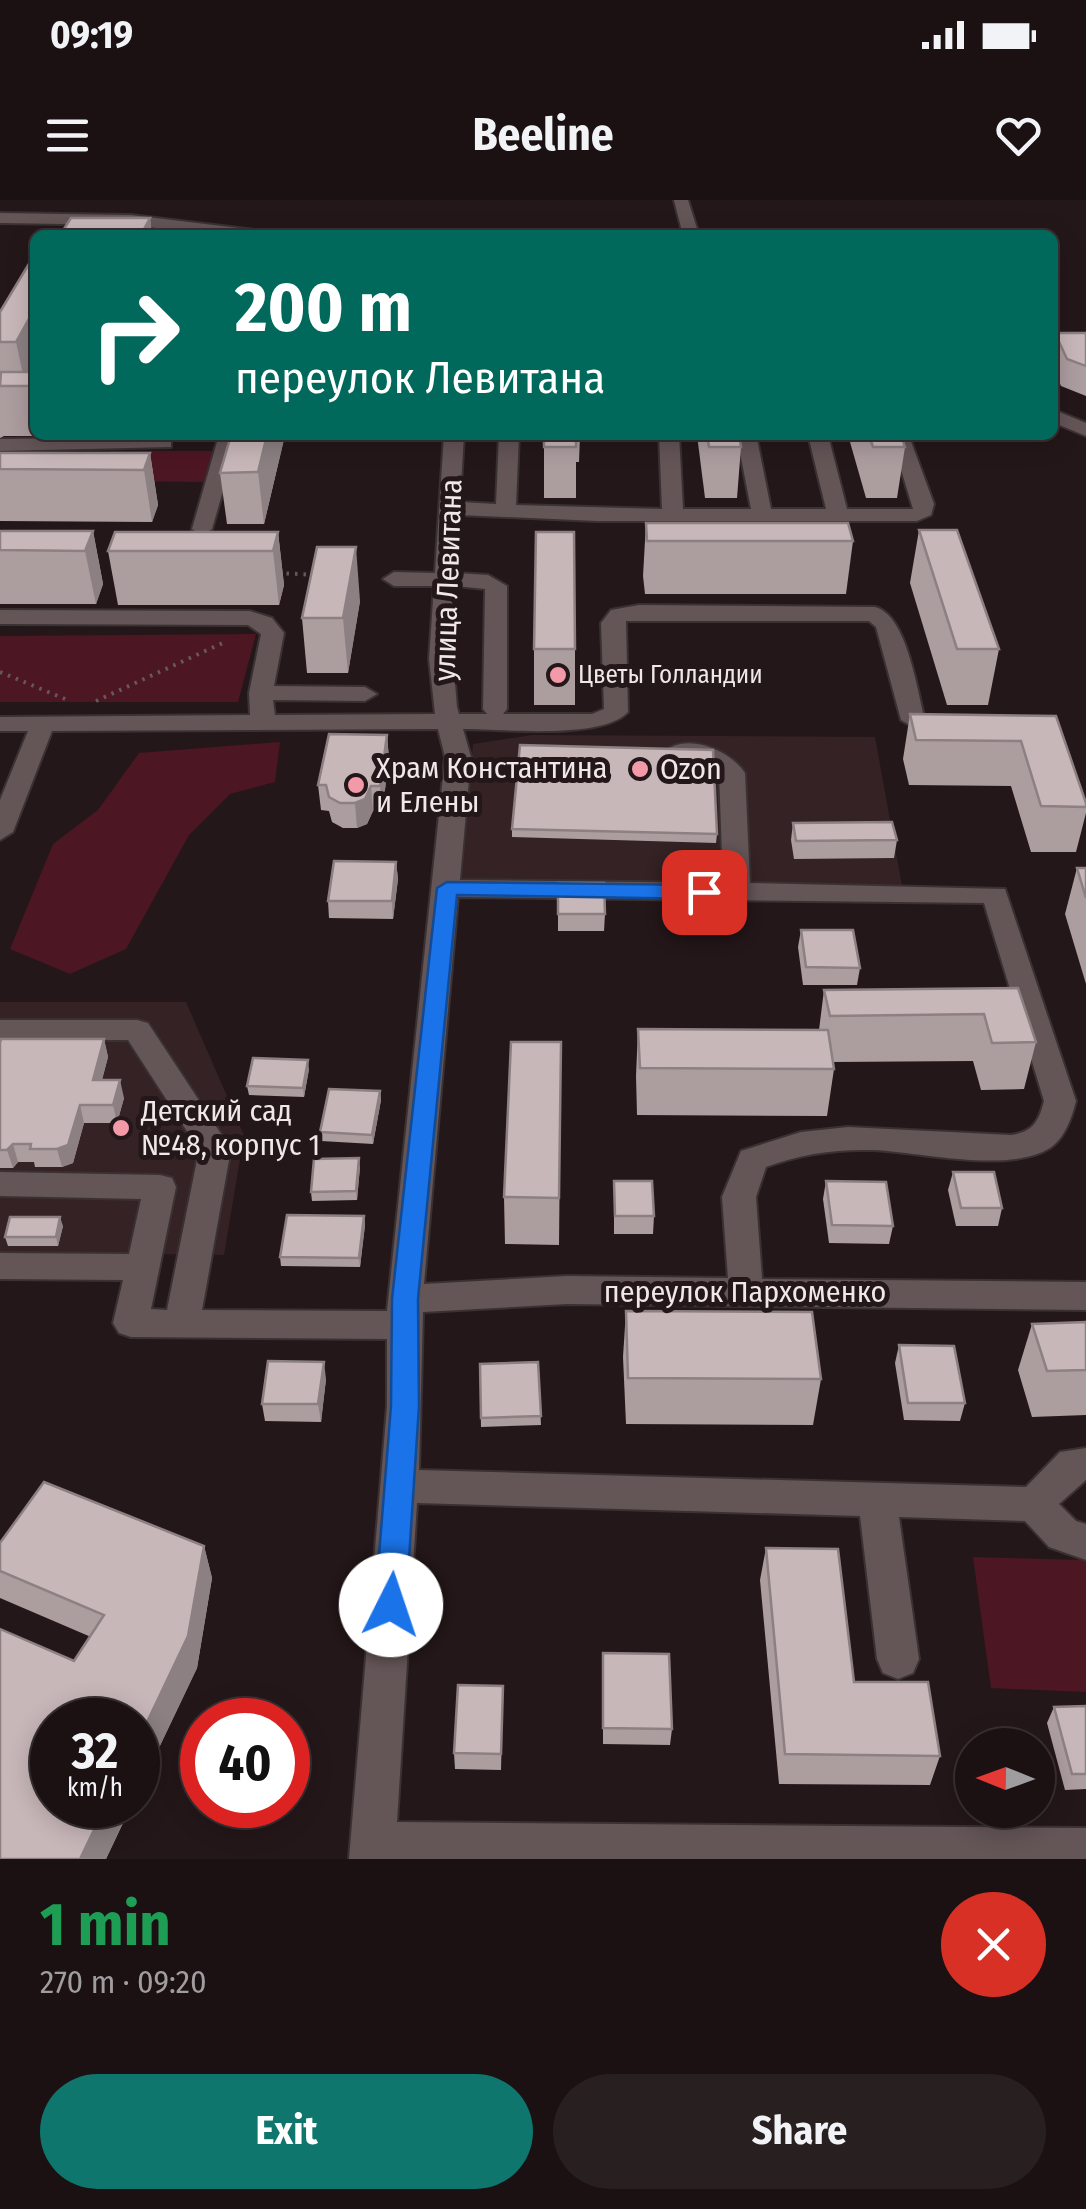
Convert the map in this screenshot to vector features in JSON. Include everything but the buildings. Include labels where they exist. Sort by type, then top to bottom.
[{"type":"street","points":[[682,200],[689,230]]},
{"type":"street","points":[[0,218],[130,220],[213,230]]},
{"type":"street","points":[[1058,418],[1086,430]]},
{"type":"street","points":[[202,528],[228,440]]},
{"type":"street","name":"улица Левитана","points":[[373,1852],[405,1406],[404,1312],[458,757],[442,679],[454,440]]},
{"type":"street","points":[[506,508],[509,440]]},
{"type":"street","points":[[669,440],[673,515]]},
{"type":"street","points":[[748,440],[762,515]]},
{"type":"street","points":[[819,440],[838,515]]},
{"type":"street","points":[[451,508],[673,515],[917,515],[924,511],[902,440]]},
{"type":"street","points":[[0,445],[164,443]]},
{"type":"street","points":[[401,603],[399,579],[486,581],[499,590],[492,714]]},
{"type":"street","points":[[0,724],[263,723],[449,719],[492,714],[596,721],[612,716],[616,706],[612,622],[619,615],[638,612],[875,614],[887,624],[913,720]]},
{"type":"street","points":[[0,616],[250,618],[264,623],[274,633],[260,692],[263,723]]},
{"type":"street","points":[[260,692],[365,694]]},
{"type":"street","points":[[492,714],[530,745],[545,747]]},
{"type":"street","points":[[2,821],[43,724]]},
{"type":"street","points":[[655,752],[713,754],[725,760],[732,773],[737,892]]},
{"type":"street","points":[[447,888],[995,895],[1060,1101],[1054,1124],[1034,1143],[990,1148],[854,1136],[790,1143],[752,1158],[739,1197],[746,1292]]},
{"type":"street","points":[[0,1030],[137,1030],[214,1148],[182,1324]]},
{"type":"street","points":[[0,1184],[160,1187],[143,1267],[0,1266]]},
{"type":"street","name":"переулок Пархоменко","points":[[143,1267],[131,1323],[182,1324],[404,1312],[567,1290],[1086,1296]]},
{"type":"street","points":[[1034,1504],[1073,1464],[1086,1464]]},
{"type":"street","points":[[400,1486],[1034,1504],[1063,1535],[1086,1542]]},
{"type":"street","points":[[877,1500],[898,1659]]},
{"type":"street","points":[[373,1852],[1086,1850]]},
{"type":"path","points":[[277,573],[316,575]]},
{"type":"path","points":[[0,672],[84,707],[264,623]]},
{"type":"shaded area","points":[[110,451],[216,451],[205,482],[98,481]]},
{"type":"shaded area","points":[[256,634],[238,702],[0,702],[0,636]]},
{"type":"shaded area","points":[[532,735],[875,737],[902,886],[462,881],[473,744]]},
{"type":"shaded area","points":[[280,742],[275,782],[230,794],[189,835],[126,949],[70,974],[10,949],[53,844],[98,810],[139,753]]},
{"type":"shaded area","name":"Детский сад №48, корпус 1","points":[[0,1002],[186,1002],[244,1135],[224,1255],[0,1252]]},
{"type":"shaded area","points":[[973,1557],[1086,1560],[1086,1692],[991,1688]]},
{"type":"place","name":"Цветы Голландии","points":[[558,675]]},
{"type":"place","name":"Ozon","points":[[640,769]]},
{"type":"place","name":"Храм Константина и Елены","points":[[356,785]]},
{"type":"place","name":"Детский сад №48, корпус 1","points":[[121,1128]]},
{"type":"route","points":[[391,1605],[405,1406],[405,1299],[447,888],[704,892]]}]
